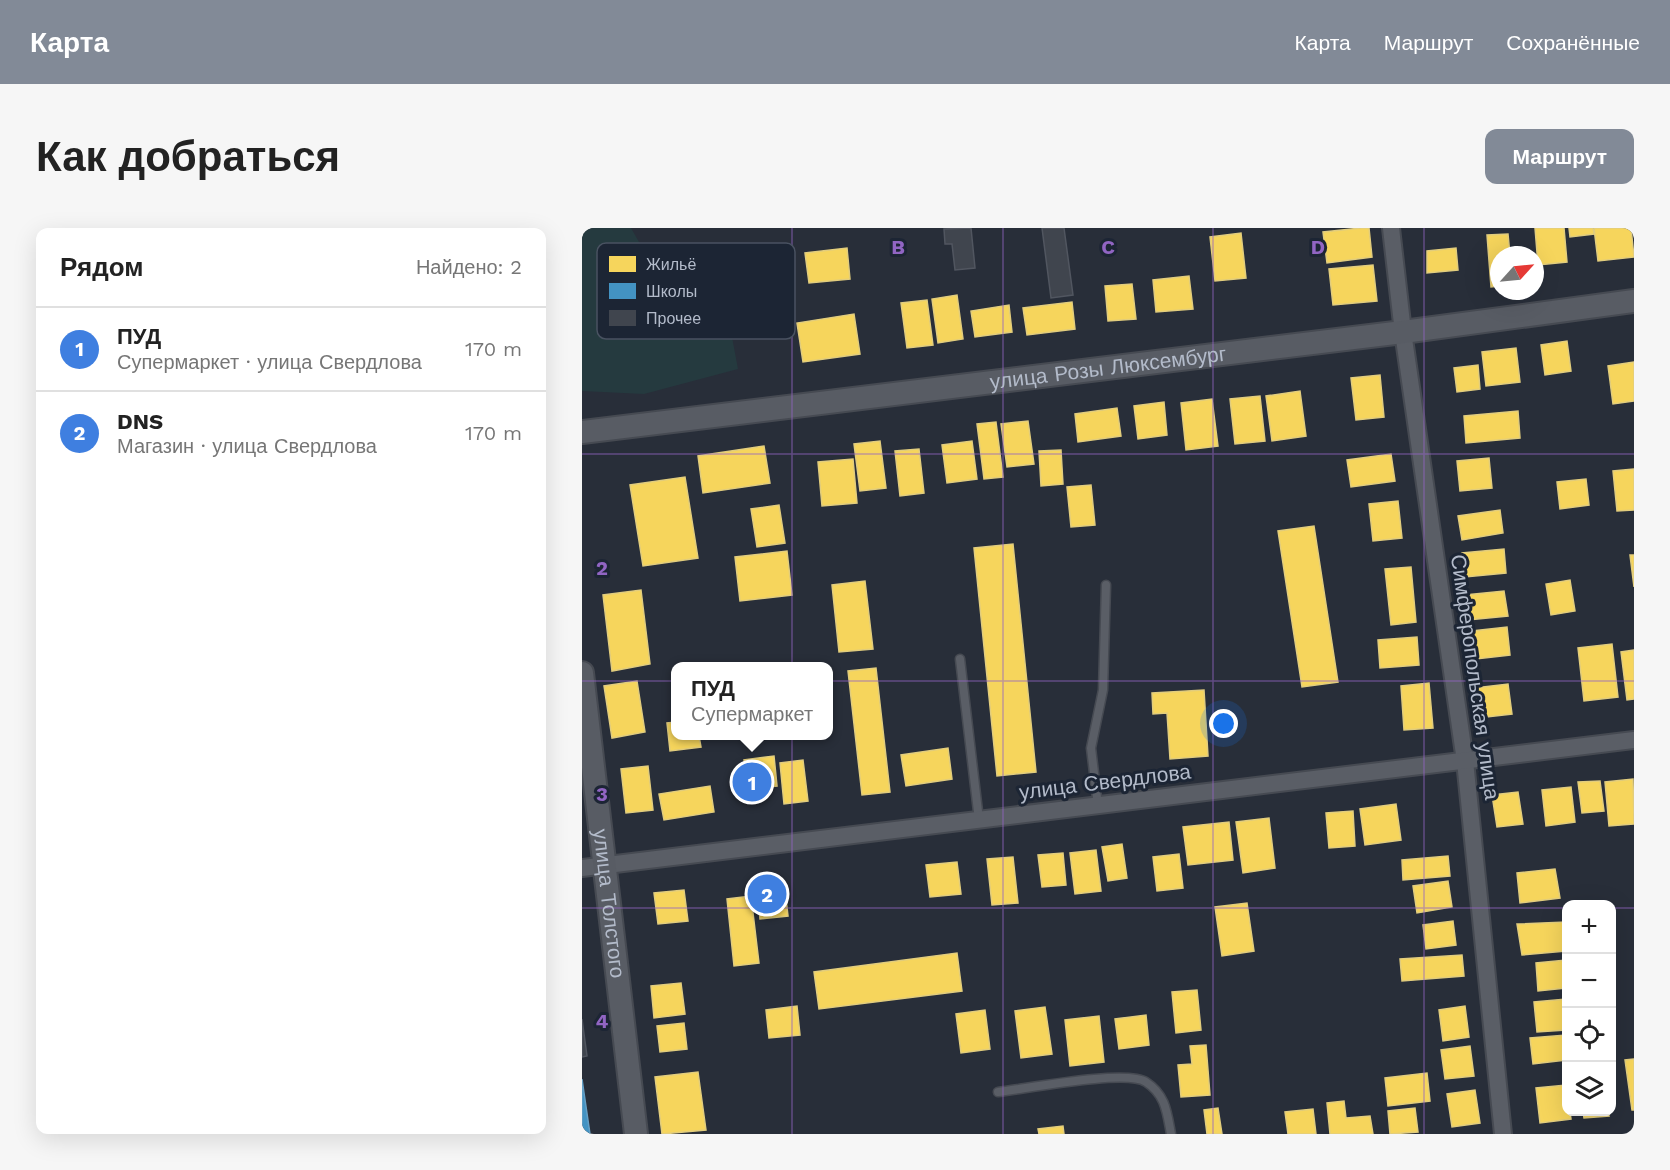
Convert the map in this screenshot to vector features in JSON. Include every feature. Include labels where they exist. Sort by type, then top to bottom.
[{"type":"main road","name":"улица Розы Люксембург","points":[[582,432],[1403,332],[1634,301]]},
{"type":"main road","name":"улица Толстого","points":[[582,673],[636,1134]]},
{"type":"street","name":"Симферопольская улица","points":[[1391,228],[1403,332],[1465,761],[1503,1134]]},
{"type":"street","name":"улица Свердлова","points":[[582,868],[1634,740]]},
{"type":"lane","points":[[1098,806],[1091,748],[1103,690],[1106,585]]},
{"type":"lane","points":[[960,659],[979,820]]},
{"type":"lane","points":[[998,1092],[1116,1077],[1144,1080],[1164,1100],[1171,1134]]},
{"type":"green space","points":[[582,228],[631,228],[640,243],[597,243],[597,339],[732,339],[738,369],[644,394],[582,391]]},
{"type":"building: Жильё","points":[[1369,228],[1372,257],[1327,263],[1323,232]]},
{"type":"building: Жильё","points":[[1535,228],[1564,228],[1567,262],[1544,264],[1544,246],[1536,246]]},
{"type":"building: Жильё","points":[[1569,228],[1593,228],[1594,234],[1570,237]]},
{"type":"building: Жильё","points":[[1594,228],[1631,228],[1634,257],[1598,261]]},
{"type":"building: Жильё","points":[[1241,233],[1246,278],[1215,281],[1210,237]]},
{"type":"building: Жильё","points":[[1508,234],[1509,246],[1490,246],[1490,274],[1487,235]]},
{"type":"building: Жильё","points":[[847,248],[850,279],[809,283],[805,253]]},
{"type":"building: Жильё","points":[[1456,248],[1458,270],[1427,273],[1427,251]]},
{"type":"building: Жильё","points":[[1373,265],[1377,301],[1333,305],[1329,269]]},
{"type":"building: Жильё","points":[[1189,276],[1193,309],[1156,312],[1153,280]]},
{"type":"building: Жильё","points":[[1132,284],[1136,319],[1108,321],[1105,286]]},
{"type":"building: Жильё","points":[[957,295],[963,339],[938,343],[932,299]]},
{"type":"building: Жильё","points":[[927,300],[933,345],[907,348],[901,303]]},
{"type":"building: Жильё","points":[[1072,302],[1075,329],[1027,335],[1023,308]]},
{"type":"building: Жильё","points":[[1009,305],[1012,332],[975,337],[971,311]]},
{"type":"building: Жильё","points":[[854,314],[860,354],[803,362],[797,323]]},
{"type":"building: Жильё","points":[[1567,341],[1571,371],[1545,375],[1541,345]]},
{"type":"building: Жильё","points":[[1516,348],[1520,382],[1486,386],[1482,352]]},
{"type":"building: Жильё","points":[[1634,362],[1634,401],[1613,404],[1608,366]]},
{"type":"building: Жильё","points":[[1478,365],[1480,389],[1457,392],[1454,368]]},
{"type":"building: Жильё","points":[[1380,375],[1384,417],[1356,420],[1351,378]]},
{"type":"building: Жильё","points":[[1300,391],[1306,436],[1272,441],[1266,396]]},
{"type":"building: Жильё","points":[[1260,396],[1265,441],[1235,444],[1230,399]]},
{"type":"building: Жильё","points":[[1212,399],[1218,446],[1186,450],[1181,403]]},
{"type":"building: Жильё","points":[[1164,402],[1167,435],[1138,439],[1134,406]]},
{"type":"building: Жильё","points":[[1117,408],[1121,436],[1078,442],[1075,414]]},
{"type":"building: Жильё","points":[[1518,411],[1520,438],[1466,443],[1464,416]]},
{"type":"building: Жильё","points":[[1028,421],[1034,464],[1007,467],[1001,424]]},
{"type":"building: Жильё","points":[[996,422],[1003,477],[984,479],[977,424]]},
{"type":"building: Жильё","points":[[880,441],[886,488],[860,491],[854,444]]},
{"type":"building: Жильё","points":[[972,441],[977,479],[947,483],[942,445]]},
{"type":"building: Жильё","points":[[764,446],[770,483],[703,493],[698,456]]},
{"type":"building: Жильё","points":[[919,449],[924,493],[900,496],[895,451]]},
{"type":"building: Жильё","points":[[1061,450],[1063,484],[1041,486],[1039,451]]},
{"type":"building: Жильё","points":[[1391,454],[1395,481],[1351,487],[1347,460]]},
{"type":"building: Жильё","points":[[1489,458],[1492,488],[1460,491],[1457,461]]},
{"type":"building: Жильё","points":[[853,459],[857,503],[822,506],[818,462]]},
{"type":"building: Жильё","points":[[1634,469],[1634,510],[1617,511],[1613,471]]},
{"type":"building: Жильё","points":[[685,477],[698,558],[643,566],[630,485]]},
{"type":"building: Жильё","points":[[1586,479],[1589,505],[1560,509],[1557,482]]},
{"type":"building: Жильё","points":[[1091,485],[1095,525],[1071,527],[1067,487]]},
{"type":"building: Жильё","points":[[1398,501],[1402,538],[1373,541],[1369,504]]},
{"type":"building: Жильё","points":[[779,505],[785,543],[757,547],[751,509]]},
{"type":"building: Жильё","points":[[1500,510],[1503,533],[1462,540],[1458,516]]},
{"type":"building: Жильё","points":[[1314,526],[1338,682],[1302,687],[1278,531]]},
{"type":"building: Жильё","points":[[1013,544],[1036,772],[997,776],[974,548]]},
{"type":"building: Жильё","points":[[1504,549],[1506,573],[1465,577],[1462,553]]},
{"type":"building: Жильё","points":[[787,551],[792,595],[740,601],[735,557]]},
{"type":"building: Жильё","points":[[1630,555],[1634,555],[1634,587]]},
{"type":"building: Жильё","points":[[1411,567],[1416,622],[1391,625],[1385,569]]},
{"type":"building: Жильё","points":[[1570,580],[1575,611],[1551,615],[1546,584]]},
{"type":"building: Жильё","points":[[865,581],[873,649],[839,652],[832,585]]},
{"type":"building: Жильё","points":[[641,590],[650,664],[612,671],[603,595]]},
{"type":"building: Жильё","points":[[1504,591],[1508,616],[1468,620],[1465,595]]},
{"type":"building: Жильё","points":[[1507,627],[1510,655],[1476,659],[1472,631]]},
{"type":"building: Жильё","points":[[1417,637],[1419,665],[1380,668],[1378,640]]},
{"type":"building: Жильё","points":[[1612,644],[1618,697],[1584,701],[1578,648]]},
{"type":"building: Жильё","points":[[1634,650],[1634,699],[1627,700],[1621,652]]},
{"type":"building: Жильё","points":[[876,668],[890,792],[862,795],[848,671]]},
{"type":"building: Жильё","points":[[637,681],[645,732],[612,738],[604,686]]},
{"type":"building: Жильё","points":[[1429,683],[1433,728],[1404,730],[1401,686]]},
{"type":"building: Жильё","points":[[1508,684],[1512,714],[1478,718],[1475,688]]},
{"type":"building: Жильё","points":[[1204,690],[1208,756],[1170,759],[1167,713],[1153,714],[1152,693]]},
{"type":"building: Жильё","points":[[667,723],[671,723],[671,740],[700,740],[701,747],[670,751]]},
{"type":"building: Жильё","points":[[948,748],[952,779],[906,786],[901,755]]},
{"type":"building: Жильё","points":[[774,756],[777,786],[748,789],[744,760]]},
{"type":"building: Жильё","points":[[803,760],[808,801],[784,804],[780,763]]},
{"type":"building: Жильё","points":[[648,766],[653,810],[626,813],[621,769]]},
{"type":"building: Жильё","points":[[1633,779],[1634,824],[1609,826],[1605,782]]},
{"type":"building: Жильё","points":[[1600,781],[1604,811],[1582,813],[1578,782]]},
{"type":"building: Жильё","points":[[710,786],[714,812],[664,820],[659,794]]},
{"type":"building: Жильё","points":[[1571,787],[1575,822],[1546,826],[1542,790]]},
{"type":"building: Жильё","points":[[1518,792],[1523,824],[1497,827],[1492,795]]},
{"type":"building: Жильё","points":[[1396,804],[1401,840],[1365,845],[1360,809]]},
{"type":"building: Жильё","points":[[1353,811],[1355,846],[1329,848],[1326,813]]},
{"type":"building: Жильё","points":[[1269,818],[1275,868],[1243,873],[1236,822]]},
{"type":"building: Жильё","points":[[1229,822],[1233,860],[1188,865],[1183,827]]},
{"type":"building: Жильё","points":[[1122,844],[1127,878],[1108,881],[1102,847]]},
{"type":"building: Жильё","points":[[1096,850],[1101,891],[1075,894],[1070,853]]},
{"type":"building: Жильё","points":[[1063,853],[1066,885],[1042,887],[1038,855]]},
{"type":"building: Жильё","points":[[1179,854],[1183,888],[1157,891],[1153,857]]},
{"type":"building: Жильё","points":[[1448,856],[1450,876],[1403,880],[1402,860]]},
{"type":"building: Жильё","points":[[1013,857],[1018,903],[992,905],[987,859]]},
{"type":"building: Жильё","points":[[957,862],[961,894],[930,897],[926,865]]},
{"type":"building: Жильё","points":[[1555,869],[1560,898],[1520,903],[1517,873]]},
{"type":"building: Жильё","points":[[784,881],[788,916],[760,919],[756,883]]},
{"type":"building: Жильё","points":[[1448,881],[1452,907],[1417,913],[1413,886]]},
{"type":"building: Жильё","points":[[684,890],[688,921],[658,924],[654,893]]},
{"type":"building: Жильё","points":[[751,896],[759,963],[734,966],[727,899]]},
{"type":"building: Жильё","points":[[1247,903],[1254,951],[1222,956],[1215,907]]},
{"type":"building: Жильё","points":[[1453,921],[1456,945],[1426,949],[1423,925]]},
{"type":"building: Жильё","points":[[1562,922],[1562,951],[1522,955],[1517,924]]},
{"type":"building: Жильё","points":[[957,953],[962,991],[819,1009],[814,972]]},
{"type":"building: Жильё","points":[[1462,955],[1464,976],[1402,981],[1400,959]]},
{"type":"building: Жильё","points":[[1562,960],[1562,988],[1538,991],[1536,963]]},
{"type":"building: Жильё","points":[[681,983],[685,1014],[654,1018],[651,986]]},
{"type":"building: Жильё","points":[[1197,990],[1201,1030],[1176,1033],[1172,992]]},
{"type":"building: Жильё","points":[[1562,999],[1562,1030],[1537,1032],[1534,1002]]},
{"type":"building: Жильё","points":[[797,1006],[800,1035],[769,1038],[766,1010]]},
{"type":"building: Жильё","points":[[1465,1006],[1469,1037],[1443,1041],[1439,1010]]},
{"type":"building: Жильё","points":[[1045,1007],[1052,1054],[1021,1058],[1015,1011]]},
{"type":"building: Жильё","points":[[985,1010],[990,1049],[961,1053],[956,1014]]},
{"type":"building: Жильё","points":[[1146,1015],[1149,1045],[1119,1049],[1115,1019]]},
{"type":"building: Жильё","points":[[1099,1016],[1104,1062],[1070,1066],[1065,1020]]},
{"type":"building: Жильё","points":[[684,1023],[687,1049],[660,1052],[657,1026]]},
{"type":"building: Жильё","points":[[1562,1035],[1562,1060],[1533,1064],[1530,1038]]},
{"type":"building: Жильё","points":[[1206,1045],[1210,1095],[1181,1097],[1178,1065],[1192,1064],[1190,1046]]},
{"type":"building: Жильё","points":[[1470,1046],[1474,1076],[1445,1079],[1441,1050]]},
{"type":"building: Жильё","points":[[1634,1059],[1634,1110],[1632,1110],[1625,1060]]},
{"type":"building: Жильё","points":[[698,1072],[706,1130],[662,1134],[655,1077]]},
{"type":"building: Жильё","points":[[1427,1073],[1430,1101],[1388,1106],[1385,1078]]},
{"type":"building: Жильё","points":[[1562,1085],[1562,1116],[1571,1116],[1571,1119],[1540,1123],[1536,1088]]},
{"type":"building: Жильё","points":[[1475,1090],[1480,1123],[1452,1127],[1447,1094]]},
{"type":"building: Жильё","points":[[1344,1101],[1346,1118],[1370,1116],[1373,1134],[1330,1134],[1327,1103]]},
{"type":"building: Жильё","points":[[1218,1108],[1222,1134],[1207,1134],[1204,1110]]},
{"type":"building: Жильё","points":[[1415,1108],[1418,1132],[1390,1134],[1388,1111]]},
{"type":"building: Жильё","points":[[1313,1109],[1316,1134],[1288,1134],[1285,1112]]},
{"type":"building: Жильё","points":[[1584,1116],[1609,1116],[1584,1118]]},
{"type":"building: Жильё","points":[[1063,1126],[1064,1134],[1039,1134],[1038,1129]]},
{"type":"building: Школы","points":[[582,1079],[590,1134],[582,1134]]},
{"type":"building: Прочее","points":[[971,228],[975,268],[955,270],[952,244],[945,244],[944,229]]},
{"type":"building: Прочее","points":[[1042,228],[1064,228],[1073,295],[1051,298]]},
{"type":"building: Прочее","points":[[582,1019],[587,1056],[582,1057]]},
{"type":"place","name":"ПУД","points":[[752,782]]},
{"type":"place","name":"DNS","points":[[767,894]]}]
